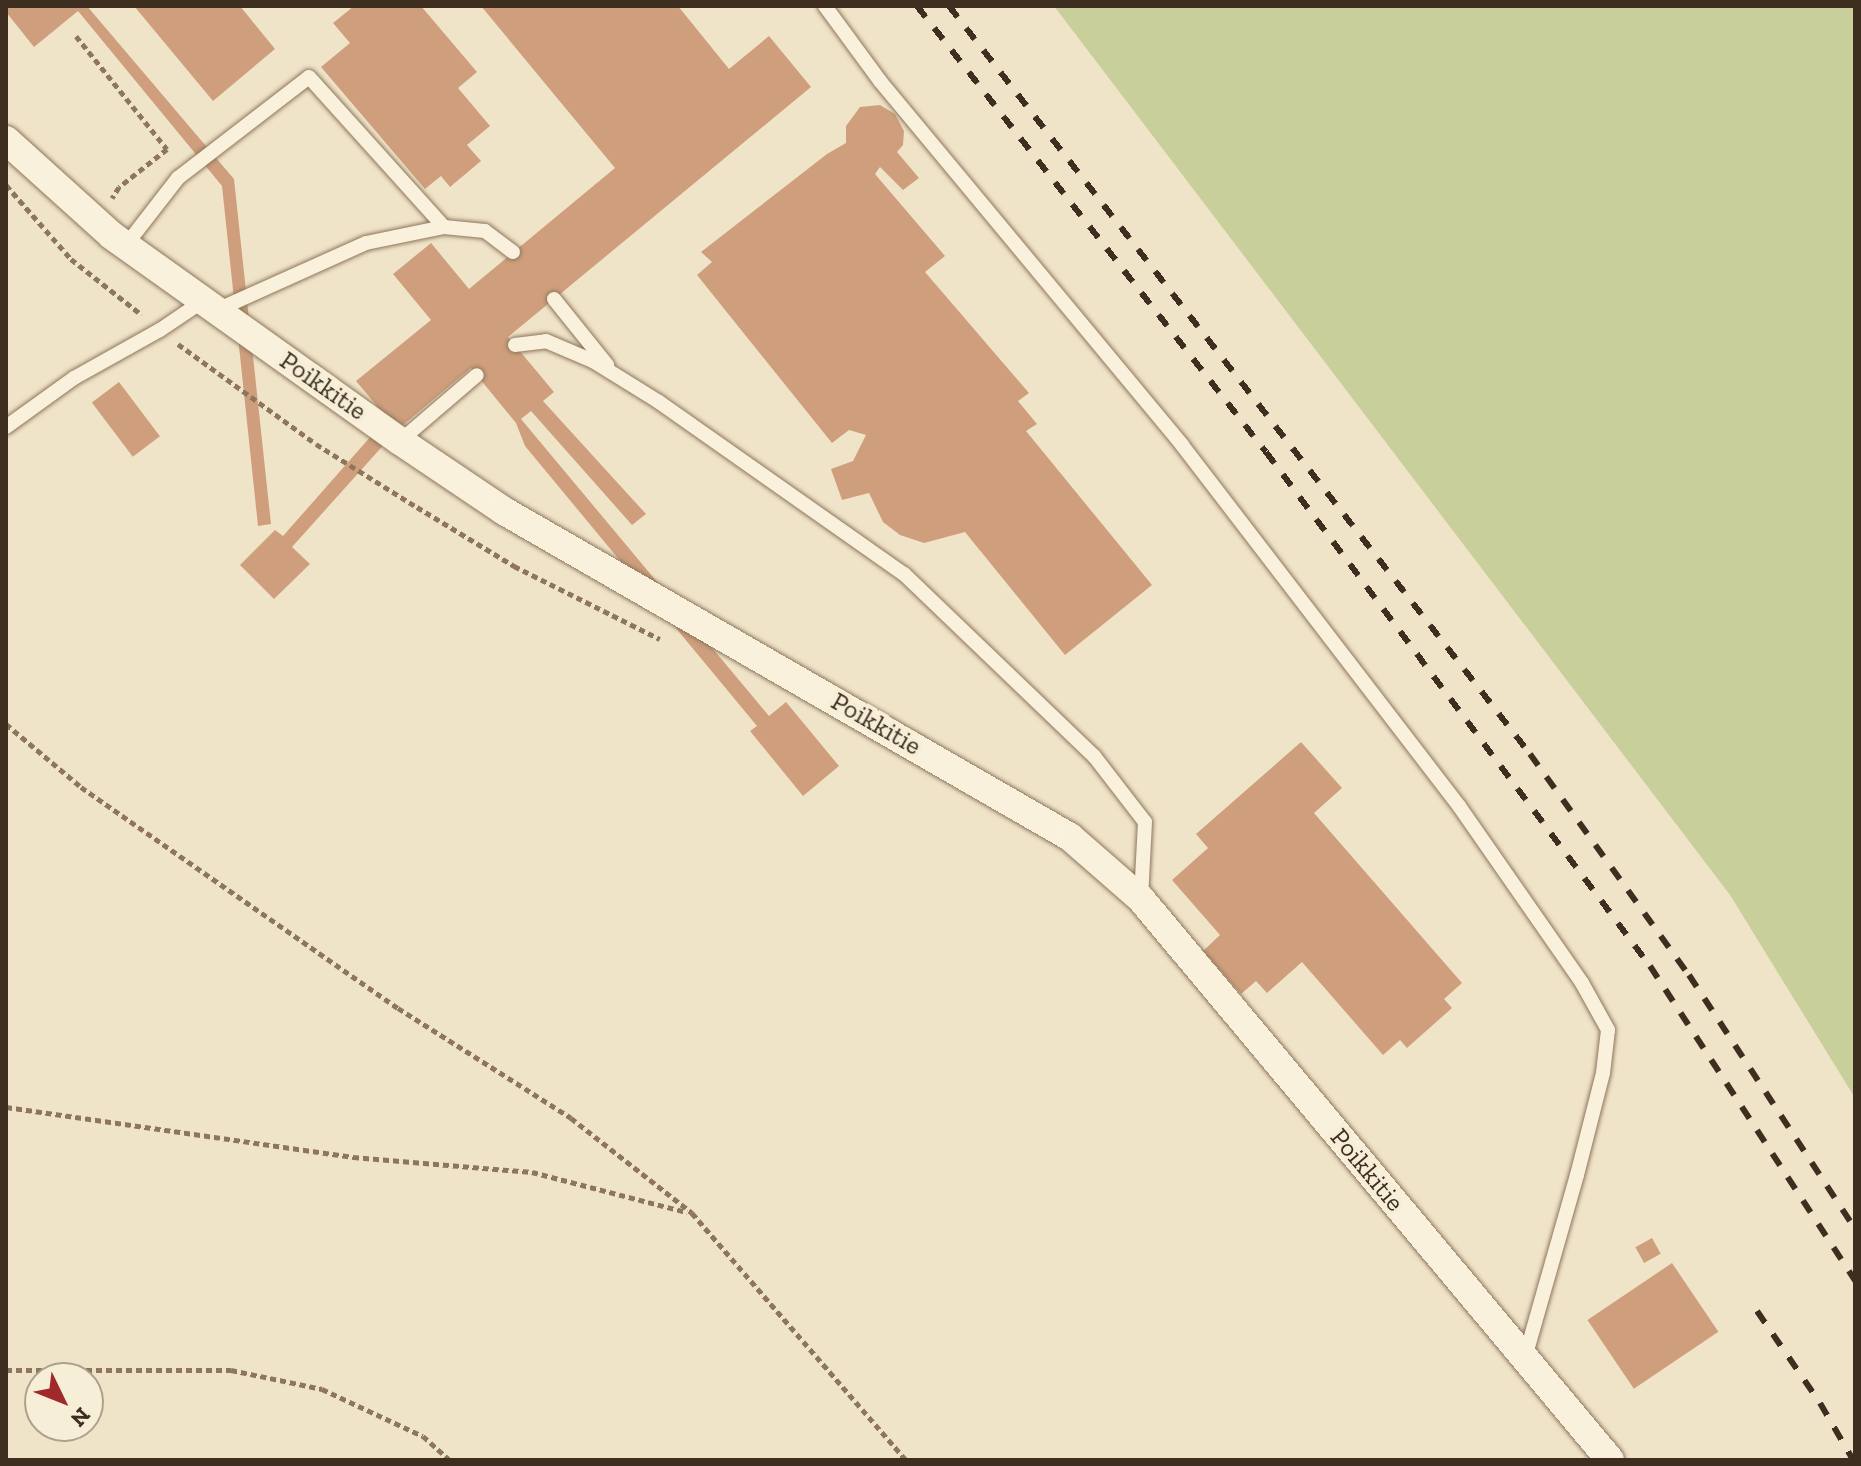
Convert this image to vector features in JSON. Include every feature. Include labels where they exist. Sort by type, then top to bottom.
[{"type":"street","name":"Poikkitie","points":[[6,140],[126,245],[400,441],[504,511],[1070,837],[1141,899],[1610,1460]]},
{"type":"lane","points":[[825,6],[880,81],[1182,445],[1440,781],[1582,983],[1608,1030],[1603,1073],[1525,1358]]},
{"type":"lane","points":[[126,245],[178,178],[309,77],[444,227]]},
{"type":"lane","points":[[6,427],[74,378],[160,330],[210,305],[366,243],[444,227],[485,231],[513,252]]},
{"type":"lane","points":[[554,299],[615,374]]},
{"type":"lane","points":[[515,345],[546,341],[615,374],[904,574],[1094,756],[1145,822],[1141,899]]},
{"type":"lane","points":[[400,441],[477,375]]},
{"type":"path","points":[[71,259],[119,187],[167,149],[76,36]]},
{"type":"path","points":[[6,185],[71,259],[160,330],[316,444],[514,566],[669,644]]},
{"type":"path","points":[[6,724],[81,787],[398,1008],[571,1118],[692,1213],[906,1460]]},
{"type":"path","points":[[6,1107],[353,1157],[532,1172],[692,1213]]},
{"type":"path","points":[[6,1370],[231,1370],[322,1389],[423,1436],[450,1460]]},
{"type":"green space","points":[[1054,6],[1855,6],[1855,1098],[1730,895]]},
{"type":"building","points":[[6,6],[87,6],[234,179],[271,524],[258,526],[222,186],[78,11],[34,47],[6,12]]},
{"type":"building","points":[[134,6],[240,6],[275,49],[213,101]]},
{"type":"building","points":[[354,6],[421,6],[477,72],[458,88],[490,126],[467,145],[481,161],[450,187],[441,176],[425,189],[321,67],[350,43],[333,23]]},
{"type":"building","points":[[481,6],[678,6],[729,69],[769,36],[811,87],[508,337],[554,392],[543,401],[646,514],[632,525],[531,411],[521,419],[769,716],[786,702],[839,766],[803,796],[750,731],[757,726],[525,446],[516,423],[471,368],[397,430],[292,547],[310,564],[274,599],[240,565],[275,530],[283,536],[387,418],[356,381],[431,320],[393,274],[431,243],[469,289],[615,168]]},
{"type":"building","points":[[880,105],[895,114],[904,131],[903,145],[897,152],[919,178],[903,190],[880,167],[875,174],[945,256],[925,272],[1029,393],[1018,401],[1037,424],[1026,431],[1152,585],[1065,655],[965,532],[924,543],[900,535],[883,522],[869,493],[842,500],[831,469],[853,461],[866,435],[849,430],[832,443],[697,275],[712,262],[701,252],[827,154],[846,143],[846,126],[860,107]]},
{"type":"building","points":[[119,382],[160,436],[133,457],[92,402]]},
{"type":"building","points":[[1301,742],[1342,788],[1314,813],[1462,983],[1444,999],[1452,1008],[1407,1048],[1400,1040],[1383,1055],[1302,962],[1267,993],[1256,981],[1241,994],[1203,951],[1220,935],[1172,880],[1208,848],[1196,834]]},
{"type":"building","points":[[1652,1238],[1661,1254],[1644,1263],[1635,1247]]},
{"type":"building","points":[[1672,1263],[1718,1332],[1634,1389],[1587,1320]]},
{"type":"railway","points":[[917,6],[1266,452],[1650,966],[1855,1281]]},
{"type":"railway","points":[[949,6],[1530,754],[1689,975],[1855,1229]]},
{"type":"railway","points":[[1757,1311],[1820,1403],[1853,1460]]}]
